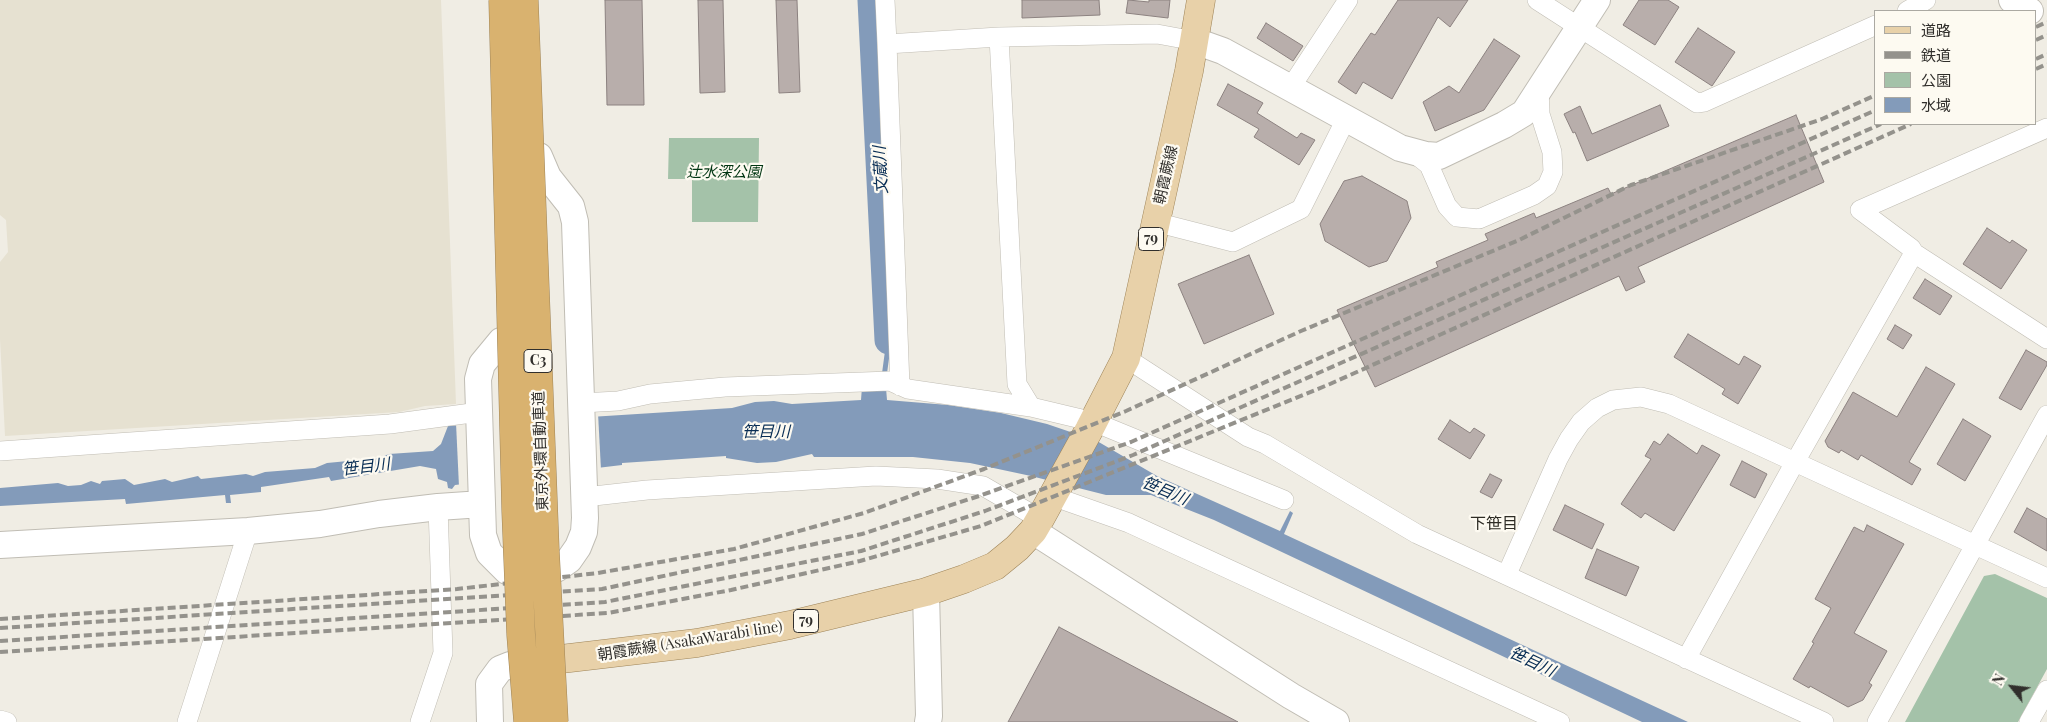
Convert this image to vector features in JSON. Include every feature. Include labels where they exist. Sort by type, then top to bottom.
[{"type":"highway","name":"東京外環自動車道","points":[[503,0],[516,511],[521,634],[528,722]]},
{"type":"highway","name":"東京外環自動車道","points":[[524,0],[544,550],[554,722]]},
{"type":"highway","points":[[521,634],[522,722]]},
{"type":"main road","name":"朝霞蕨線","points":[[1092,426],[1126,358],[1195,42],[1201,0]]},
{"type":"main road","name":"朝霞蕨線 (AsakaWarabi line)","points":[[510,665],[697,643],[790,626],[926,592],[964,580],[994,566],[1017,548],[1046,508],[1092,426]]},
{"type":"street","points":[[885,0],[900,386]]},
{"type":"street","points":[[1291,87],[1348,0]]},
{"type":"street","points":[[1537,0],[1690,100],[1700,103],[1874,26]]},
{"type":"street","points":[[887,44],[999,37],[1157,34],[1195,42],[1223,51],[1400,148],[1439,156],[1504,125],[1524,113],[1597,0]]},
{"type":"street","points":[[1909,10],[1926,0]]},
{"type":"street","points":[[2012,0],[2028,10]]},
{"type":"street","points":[[999,37],[1017,384],[1030,407]]},
{"type":"street","points":[[1413,152],[1430,165],[1443,198],[1451,212],[1457,217],[1479,219],[1534,195],[1547,186],[1554,172],[1552,152],[1544,132],[1540,114],[1540,89]]},
{"type":"street","points":[[1155,222],[1232,242],[1301,209],[1346,119]]},
{"type":"street","points":[[1504,125],[1526,122],[1538,125],[1544,132]]},
{"type":"street","points":[[2047,128],[1860,210],[1911,248],[1914,253],[2047,339]]},
{"type":"street","points":[[539,156],[548,177],[572,206],[575,222],[584,532],[578,548],[569,560],[556,569]]},
{"type":"street","points":[[1686,659],[1914,253]]},
{"type":"street","points":[[501,341],[482,364],[478,379],[482,536],[490,553],[507,571]]},
{"type":"street","points":[[1126,358],[1248,437],[1265,444],[1417,534],[1824,722]]},
{"type":"street","points":[[581,407],[650,394],[725,386],[890,381],[908,389],[1030,407],[1092,426],[1284,500]]},
{"type":"street","points":[[1507,574],[1558,458],[1581,422],[1592,412],[1614,400],[1641,397],[1656,400],[2047,578]]},
{"type":"street","points":[[0,451],[390,424],[479,415]]},
{"type":"street","points":[[1877,722],[2047,415]]},
{"type":"street","points":[[584,490],[647,490],[866,477],[937,479],[984,486],[1046,508],[1129,523],[1560,722]]},
{"type":"street","points":[[0,546],[248,531],[320,524],[438,507],[481,497]]},
{"type":"street","points":[[420,722],[443,652],[438,507]]},
{"type":"street","points":[[1046,508],[1283,691],[1336,722]]},
{"type":"street","points":[[187,722],[248,531]]},
{"type":"street","points":[[926,592],[930,716],[928,722]]},
{"type":"street","points":[[490,722],[489,684],[500,669],[510,665]]},
{"type":"street","points":[[2029,722],[2047,690]]},
{"type":"street","points":[[0,720],[7,722]]},
{"type":"shaded area","points":[[0,0],[441,0],[456,404],[425,406],[399,412],[5,436],[0,339],[0,262],[8,252],[6,220],[0,215]]},
{"type":"green space","name":"辻水深公園","points":[[669,138],[759,138],[758,222],[692,222],[692,179],[668,179]]},
{"type":"green space","points":[[1995,574],[2047,598],[2047,669],[2018,722],[1905,722],[1984,576]]},
{"type":"water","name":"笹目川","points":[[862,387],[886,388],[887,400],[948,405],[1001,413],[1047,424],[1097,441],[1157,476],[1280,531],[1290,511],[1293,513],[1284,534],[1688,722],[1642,722],[1214,520],[1151,495],[1106,495],[970,463],[913,457],[814,457],[812,454],[776,462],[757,463],[726,458],[726,456],[622,463],[622,465],[455,485],[452,489],[448,488],[447,482],[438,479],[436,469],[420,466],[331,481],[329,477],[261,487],[261,492],[230,495],[231,503],[226,503],[225,495],[126,504],[125,499],[0,506],[0,488],[58,483],[68,486],[81,485],[91,481],[100,484],[102,481],[125,479],[134,485],[165,479],[172,482],[198,476],[201,479],[246,474],[253,476],[265,472],[315,468],[327,463],[379,458],[389,454],[433,451],[441,444],[448,426],[732,408],[755,402],[774,401],[792,404],[861,400]]},
{"type":"pier","points":[[598,413],[601,470],[459,487],[456,423]]},
{"type":"building","points":[[605,0],[642,0],[644,105],[607,105]]},
{"type":"building","points":[[698,0],[723,0],[725,92],[700,93]]},
{"type":"building","points":[[776,0],[797,0],[800,92],[779,93]]},
{"type":"building","points":[[1022,0],[1099,0],[1100,15],[1022,18]]},
{"type":"building","points":[[1128,0],[1149,2],[1149,0],[1170,0],[1168,18],[1126,13]]},
{"type":"building","points":[[1398,0],[1468,0],[1450,27],[1438,17],[1392,99],[1363,82],[1356,94],[1338,82],[1371,33],[1375,35]]},
{"type":"building","points":[[1639,0],[1668,0],[1679,7],[1655,45],[1623,25]]},
{"type":"building","points":[[1266,23],[1303,46],[1293,61],[1257,38]]},
{"type":"building","points":[[1698,28],[1735,52],[1712,86],[1675,62]]},
{"type":"building","points":[[1494,39],[1520,56],[1484,110],[1435,131],[1423,102],[1449,86],[1459,93]]},
{"type":"building","points":[[1228,84],[1263,103],[1257,113],[1297,138],[1301,133],[1315,140],[1299,165],[1254,137],[1259,129],[1217,105]]},
{"type":"building","points":[[1660,105],[1669,126],[1587,161],[1575,132],[1573,133],[1564,114],[1580,106],[1592,134]]},
{"type":"building","points":[[1796,115],[1824,182],[1638,267],[1645,282],[1626,291],[1619,276],[1375,387],[1337,310],[1438,267],[1436,262],[1488,240],[1485,234],[1534,213],[1536,218],[1608,188],[1611,194]]},
{"type":"building","points":[[1362,176],[1407,201],[1411,218],[1387,261],[1369,267],[1325,241],[1320,224],[1344,181]]},
{"type":"building","points":[[1987,228],[2010,243],[2012,240],[2027,250],[2001,289],[1963,264]]},
{"type":"building","points":[[1249,255],[1274,314],[1204,344],[1178,284]]},
{"type":"building","points":[[1925,279],[1952,296],[1940,315],[1913,298]]},
{"type":"building","points":[[1895,325],[1912,335],[1903,349],[1887,339]]},
{"type":"building","points":[[1688,334],[1739,365],[1744,356],[1761,366],[1738,404],[1722,394],[1725,389],[1674,357]]},
{"type":"building","points":[[2026,350],[2047,362],[2047,365],[2021,410],[1999,398]]},
{"type":"building","points":[[1926,367],[1955,384],[1909,462],[1921,469],[1912,485],[1861,455],[1858,460],[1841,450],[1839,453],[1828,447],[1825,441],[1853,392],[1897,417]]},
{"type":"building","points":[[1963,419],[1991,436],[1965,481],[1937,464]]},
{"type":"building","points":[[1450,420],[1470,433],[1474,428],[1485,435],[1470,459],[1438,439]]},
{"type":"building","points":[[1668,434],[1697,454],[1702,445],[1720,455],[1674,531],[1645,513],[1641,518],[1621,504],[1651,459],[1645,456],[1654,441],[1660,445]]},
{"type":"building","points":[[1742,461],[1767,474],[1755,498],[1730,485]]},
{"type":"building","points":[[1490,474],[1502,480],[1492,498],[1480,492]]},
{"type":"building","points":[[1565,505],[1604,524],[1592,549],[1553,530]]},
{"type":"building","points":[[2027,508],[2047,519],[2047,551],[2014,532]]},
{"type":"building","points":[[1867,525],[1904,544],[1854,633],[1887,651],[1869,683],[1872,685],[1863,700],[1848,707],[1793,679],[1814,643],[1812,642],[1831,608],[1815,599],[1854,527],[1864,532]]},
{"type":"building","points":[[1597,549],[1639,567],[1626,596],[1585,578]]},
{"type":"building","points":[[1059,627],[1238,722],[1008,722]]},
{"type":"waterway","name":"文蔵川","points":[[872,0],[889,340]]},
{"type":"waterway","points":[[884,377],[889,340]]},
{"type":"railway","points":[[2037,27],[2047,22]]},
{"type":"railway","points":[[2037,40],[2047,35]]},
{"type":"railway","points":[[2037,59],[2047,54]]},
{"type":"railway","points":[[2037,69],[2047,64]]},
{"type":"railway","points":[[0,619],[457,589],[598,573],[734,549],[864,513],[984,469],[1126,411],[1301,331],[1519,240],[1631,185],[1822,119],[1874,96]]},
{"type":"railway","points":[[0,628],[602,589],[862,534],[979,496],[1131,442],[1874,111]]},
{"type":"railway","points":[[0,641],[605,602],[861,551],[985,511],[1133,455],[1879,125]]},
{"type":"railway","points":[[0,652],[608,613],[731,590],[860,561],[981,526],[1330,384],[1909,125]]},
{"type":"district","name":"下笹目","points":[[1494,524]]}]
